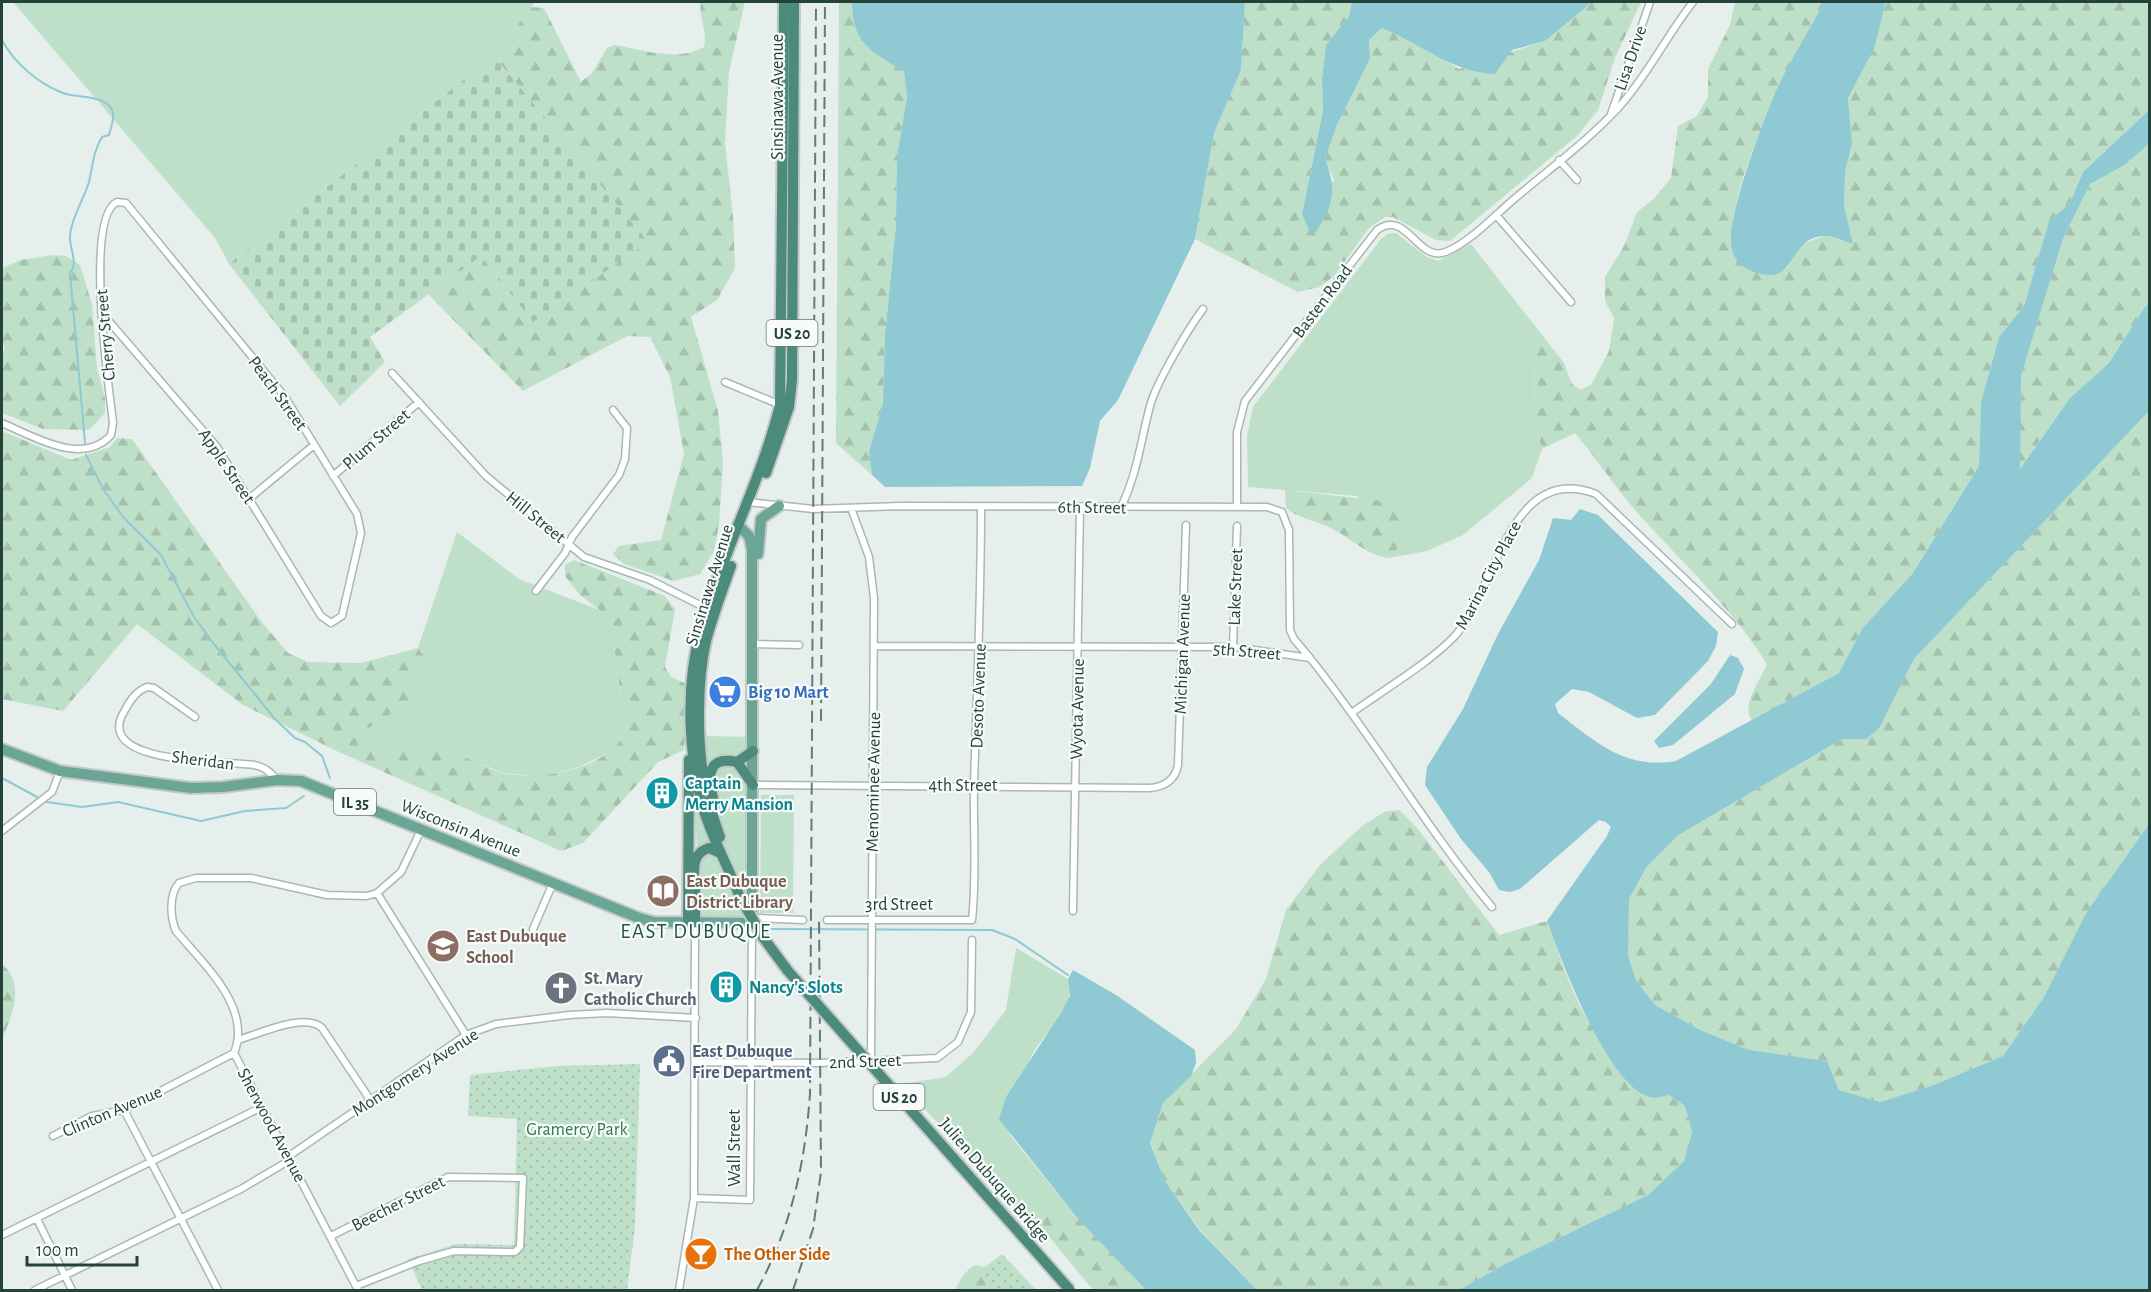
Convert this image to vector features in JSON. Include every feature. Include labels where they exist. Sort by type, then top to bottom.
[{"type":"highway","name":"Sinsinawa Avenue","points":[[784,2],[785,406]]},
{"type":"highway","name":"Sinsinawa Avenue","points":[[729,869],[720,853],[704,810],[697,779],[692,709],[696,651],[751,503],[792,380],[794,2]]},
{"type":"highway","name":"Sinsinawa Avenue","points":[[711,610],[703,661],[700,736],[705,788],[729,869]]},
{"type":"highway","points":[[692,709],[689,759],[692,922]]},
{"type":"highway","points":[[716,822],[709,780],[710,771],[723,761],[737,762],[753,752]]},
{"type":"highway","points":[[737,762],[753,784]]},
{"type":"highway","points":[[692,922],[695,859],[700,852],[709,848],[720,853]]},
{"type":"highway","name":"Julien Dubuque Bridge","points":[[729,869],[762,936],[788,971],[1070,1290]]},
{"type":"main road","points":[[752,579],[758,568],[759,523],[764,515],[779,506]]},
{"type":"main road","name":"Wall Street","points":[[741,527],[751,543],[752,923]]},
{"type":"main road","name":"Wisconsin Avenue","points":[[2,749],[60,771],[191,788],[223,787],[277,780],[292,780],[315,785],[646,921],[692,922]]},
{"type":"main road","name":"IL 35","points":[[692,922],[752,923]]},
{"type":"street","name":"Lisa Drive","points":[[1611,114],[1650,2]]},
{"type":"street","points":[[1571,302],[1496,215],[1623,102],[1693,2]]},
{"type":"street","points":[[1559,160],[1577,180]]},
{"type":"street","name":"Cherry Street","points":[[2,423],[53,444],[80,449],[100,445],[111,435],[101,312],[101,239],[107,210],[115,203]]},
{"type":"street","name":"Peach Street","points":[[115,203],[126,203],[285,397],[357,514],[362,527],[345,611],[340,619]]},
{"type":"street","name":"Basten Road","points":[[1237,505],[1238,432],[1245,401],[1373,234],[1382,226],[1395,225],[1406,230],[1425,249],[1443,253],[1496,215]]},
{"type":"street","points":[[1121,507],[1137,470],[1153,397],[1192,324],[1203,309]]},
{"type":"street","name":"Apple Street","points":[[101,312],[212,439],[321,616],[331,623],[340,619]]},
{"type":"street","name":"Hill Street","points":[[392,373],[486,477],[589,560],[650,580],[711,610]]},
{"type":"street","points":[[725,382],[785,406]]},
{"type":"street","name":"Plum Street","points":[[333,476],[419,402]]},
{"type":"street","points":[[536,591],[622,468],[627,428],[613,410]]},
{"type":"street","points":[[250,498],[314,445]]},
{"type":"street","name":"Marina City Place","points":[[1353,712],[1453,638],[1467,621],[1520,514],[1535,499],[1560,491],[1578,490],[1596,494],[1732,624]]},
{"type":"street","name":"6th Street","points":[[751,503],[813,509],[1237,505],[1275,508],[1287,519],[1290,537],[1290,630],[1310,658]]},
{"type":"street","name":"Desoto Avenue","points":[[972,920],[975,888],[974,785],[980,645],[981,507]]},
{"type":"street","name":"Wyota Avenue","points":[[1073,911],[1080,507]]},
{"type":"street","name":"Menominee Avenue","points":[[851,508],[871,564],[874,646],[871,1060]]},
{"type":"street","name":"Michigan Avenue","points":[[1171,780],[1178,765],[1186,525]]},
{"type":"street","name":"Lake Street","points":[[1233,648],[1237,526]]},
{"type":"street","points":[[753,644],[799,645]]},
{"type":"street","name":"5th Street","points":[[874,646],[1078,645],[1233,648],[1310,658]]},
{"type":"street","points":[[1310,658],[1353,712],[1420,814],[1492,907]]},
{"type":"street","name":"Sheridan","points":[[195,717],[154,688],[147,687],[140,691],[120,716],[119,725],[127,741],[149,752],[179,760],[254,765],[267,769],[277,780]]},
{"type":"street","points":[[2,831],[52,792],[60,771]]},
{"type":"street","name":"4th Street","points":[[753,784],[1149,788],[1171,780]]},
{"type":"street","points":[[421,830],[401,872],[377,893],[466,1035]]},
{"type":"street","name":"Sherwood Avenue","points":[[357,1288],[234,1053],[238,1040],[230,999],[173,925],[173,898],[179,883],[196,878],[251,878],[336,896],[367,896],[377,893]]},
{"type":"street","points":[[533,929],[553,883]]},
{"type":"street","points":[[752,923],[758,918],[803,921]]},
{"type":"street","name":"3rd Street","points":[[827,920],[872,923],[972,920]]},
{"type":"street","points":[[679,1290],[694,1198],[696,1018],[692,922]]},
{"type":"street","name":"Wall Street","points":[[694,1198],[750,1200],[752,923]]},
{"type":"street","name":"2nd Street","points":[[695,1062],[819,1063],[937,1058],[958,1042],[965,1029],[972,1006],[972,940]]},
{"type":"street","name":"Montgomery Avenue","points":[[35,1290],[241,1189],[290,1158],[466,1035],[496,1024],[569,1015],[607,1014],[696,1018]]},
{"type":"street","points":[[238,1040],[300,1022],[313,1021],[322,1028],[370,1101]]},
{"type":"street","name":"Clinton Avenue","points":[[54,1136],[92,1116],[124,1110],[234,1053]]},
{"type":"street","points":[[2,1235],[262,1107]]},
{"type":"street","points":[[124,1110],[178,1219],[218,1290]]},
{"type":"street","name":"Beecher Street","points":[[331,1236],[448,1177],[523,1178],[520,1247],[515,1252],[454,1251],[419,1261],[357,1288]]},
{"type":"street","points":[[37,1219],[72,1290]]},
{"type":"green space","points":[[13,2],[535,2],[494,56],[229,264],[215,238]]},
{"type":"green space","points":[[701,2],[745,2],[729,72],[725,143],[733,216],[735,268],[717,300],[691,317],[718,411],[723,462],[719,525],[714,551],[700,574],[674,581],[624,564],[613,554],[619,546],[661,540],[684,454],[670,377],[650,337],[627,336],[523,391],[428,294],[481,255],[517,96],[494,56],[531,7],[544,8],[581,82],[592,73],[607,48],[615,45],[660,54],[683,54],[704,47]]},
{"type":"green space","points":[[839,2],[852,2],[856,27],[866,44],[874,52],[905,71],[907,97],[897,156],[896,225],[885,335],[883,403],[869,452],[872,475],[836,443]]},
{"type":"green space","points":[[1245,2],[1352,2],[1349,16],[1326,45],[1322,79],[1323,111],[1302,214],[1334,180],[1325,158],[1337,125],[1370,59],[1369,40],[1383,28],[1427,49],[1459,69],[1545,41],[1592,2],[1641,2],[1615,58],[1598,110],[1578,135],[1450,241],[1436,240],[1393,217],[1385,217],[1369,228],[1335,275],[1320,287],[1298,292],[1195,239],[1214,133],[1241,70]]},
{"type":"green space","points":[[1735,2],[1824,2],[1763,126],[1738,196],[1732,227],[1733,254],[1787,268],[1800,245],[1826,235],[1853,244],[1844,205],[1845,172],[1852,144],[1848,98],[1874,49],[1886,2],[2149,2],[2149,110],[2083,172],[2070,203],[2049,221],[2024,306],[1999,337],[1981,402],[1979,466],[1913,573],[1862,629],[1839,673],[1753,721],[1748,709],[1756,685],[1767,664],[1753,643],[1721,603],[1635,510],[1575,433],[1542,449],[1535,424],[1534,347],[1546,340],[1564,363],[1572,384],[1580,390],[1591,385],[1609,351],[1614,318],[1605,301],[1605,277],[1624,246],[1637,212],[1654,199],[1671,178],[1678,126],[1697,116],[1708,97],[1708,69],[1730,25]]},
{"type":"green space","points":[[494,56],[648,242],[533,322],[481,256],[370,337],[385,362],[340,406],[229,264]]},
{"type":"green space","points":[[2149,144],[2149,304],[2144,308],[2109,363],[2070,398],[2019,470],[2021,376],[2063,239],[2090,184],[2123,166]]},
{"type":"green space","points":[[1389,233],[1396,233],[1425,256],[1438,261],[1471,244],[1546,340],[1534,347],[1535,424],[1542,449],[1532,478],[1463,535],[1427,551],[1388,558],[1405,541],[1356,496],[1248,487],[1247,436],[1253,407],[1381,239]]},
{"type":"green space","points":[[53,255],[66,256],[80,265],[92,304],[97,368],[105,398],[105,413],[89,430],[43,429],[2,413],[2,357],[5,349],[2,339],[2,268],[21,260]]},
{"type":"green space","points":[[2149,411],[2149,824],[2086,913],[2044,997],[2003,1056],[1931,1086],[1880,1102],[1839,1090],[1827,1061],[1749,1050],[1700,1030],[1655,1005],[1636,980],[1628,956],[1629,899],[1646,868],[1677,836],[1842,739],[1867,739],[1880,727],[1914,659]]},
{"type":"green space","points":[[2,431],[71,460],[110,447],[117,438],[132,439],[261,621],[288,653],[308,662],[361,663],[418,648],[424,656],[412,700],[354,737],[374,750],[449,752],[497,771],[518,775],[552,774],[587,765],[602,757],[623,736],[621,700],[611,619],[580,595],[565,576],[565,565],[574,560],[665,596],[675,609],[665,667],[671,677],[689,685],[684,750],[658,762],[583,843],[561,851],[339,752],[243,705],[137,624],[63,711],[2,699]]},
{"type":"green space","points":[[1285,490],[1383,501],[1397,515],[1405,541],[1388,558],[1379,556],[1329,527],[1291,512],[1286,508]]},
{"type":"green space","points":[[457,532],[519,579],[602,611],[611,619],[625,733],[614,750],[579,767],[542,777],[504,773],[449,752],[379,753],[363,746],[353,737],[418,673],[424,656],[418,648]]},
{"type":"green space","points":[[706,736],[752,737],[750,923],[702,919],[693,787]]},
{"type":"green space","points":[[761,795],[794,795],[793,913],[760,913]]},
{"type":"green space","points":[[1399,810],[1418,829],[1499,935],[1547,921],[1576,998],[1595,1031],[1632,1067],[1685,1106],[1692,1132],[1684,1161],[1648,1195],[1507,1263],[1459,1290],[1257,1290],[1200,1230],[1165,1181],[1150,1142],[1163,1103],[1236,1029],[1266,979],[1286,910],[1320,865],[1362,826],[1384,812]]},
{"type":"green space","points":[[1016,948],[1068,979],[1070,990],[1063,1012],[1029,1061],[1010,1135],[1079,1220],[1068,1211],[1042,1221],[1046,1233],[1024,1217],[902,1084],[946,1077],[974,1052],[1006,1010]]},
{"type":"green space","points":[[2,964],[14,981],[15,1000],[2,1039]]},
{"type":"green space","name":"Gramercy Park","points":[[640,1064],[635,1226],[627,1290],[422,1290],[408,1259],[457,1244],[514,1245],[517,1119],[468,1116],[470,1075],[557,1066]]},
{"type":"green space","points":[[1068,1211],[1079,1220],[1146,1290],[1093,1290],[1046,1233],[1042,1221],[1047,1212]]},
{"type":"green space","points":[[1002,1254],[1036,1290],[994,1290],[980,1271]]},
{"type":"green space","points":[[974,1265],[986,1267],[1008,1290],[955,1290],[963,1275]]},
{"type":"water","points":[[852,2],[1245,2],[1241,70],[1214,133],[1195,239],[1118,400],[1100,421],[1090,468],[1082,486],[885,487],[872,475],[869,452],[883,403],[885,335],[896,225],[897,156],[907,97],[904,71],[873,52],[860,37],[855,27]]},
{"type":"water","points":[[1352,2],[1592,2],[1545,41],[1512,50],[1495,74],[1451,63],[1382,28],[1369,40],[1370,59],[1337,125],[1325,158],[1331,179],[1332,196],[1327,213],[1316,232],[1309,230],[1302,214],[1323,111],[1322,79],[1326,45],[1349,16]]},
{"type":"water","points":[[1824,2],[1886,2],[1874,49],[1848,98],[1852,144],[1845,172],[1844,205],[1853,244],[1829,236],[1815,237],[1807,241],[1778,274],[1759,273],[1739,263],[1733,253],[1731,241],[1737,202],[1751,156],[1777,90]]},
{"type":"water","points":[[2149,110],[2149,144],[2123,166],[2090,184],[2063,239],[2021,376],[2020,469],[2070,398],[2109,363],[2144,308],[2149,304],[2149,411],[1914,659],[1880,727],[1867,739],[1842,739],[1677,836],[1646,868],[1629,899],[1628,956],[1636,980],[1655,1005],[1700,1030],[1749,1050],[1827,1061],[1839,1090],[1880,1102],[1931,1086],[2003,1056],[2044,997],[2086,913],[2149,824],[2149,1290],[1459,1290],[1507,1263],[1648,1195],[1684,1161],[1692,1132],[1685,1106],[1669,1095],[1650,1097],[1634,1088],[1618,1071],[1588,1020],[1547,921],[1611,827],[1599,820],[1520,889],[1510,892],[1499,890],[1489,872],[1461,839],[1425,785],[1427,767],[1463,709],[1498,634],[1539,560],[1553,518],[1571,520],[1580,509],[1598,515],[1718,632],[1716,646],[1708,661],[1655,715],[1637,718],[1589,692],[1572,689],[1555,704],[1558,713],[1612,751],[1641,761],[1658,763],[1676,761],[1839,673],[1862,629],[1913,573],[1979,466],[1981,402],[1999,337],[2024,306],[2049,221],[2070,203],[2083,172]]},
{"type":"water","points":[[1730,655],[1738,658],[1744,669],[1735,694],[1673,745],[1659,748],[1654,741],[1711,684]]},
{"type":"water","points":[[1073,970],[1116,995],[1195,1050],[1196,1063],[1191,1076],[1163,1103],[1150,1143],[1165,1181],[1199,1230],[1257,1290],[1146,1290],[1079,1220],[999,1119],[1006,1097],[1070,996],[1068,979]]},
{"type":"waterway","points":[[2,40],[20,65],[45,84],[68,95],[102,101],[111,108],[113,114],[109,135],[102,137],[97,148],[89,182],[73,222],[70,236],[74,260],[70,273],[85,443]]},
{"type":"waterway","points":[[86,455],[103,489],[124,518],[161,555],[194,617],[214,644],[275,719],[295,738],[305,742],[322,756],[330,778]]},
{"type":"waterway","points":[[2,778],[37,797]]},
{"type":"waterway","points":[[47,802],[82,807],[118,802],[201,821],[245,811],[286,808],[304,796]]},
{"type":"waterway","points":[[769,929],[992,930],[1015,939],[1068,975]]},
{"type":"railway","points":[[757,1290],[779,1243],[794,1195],[808,1120],[810,1094],[816,2]]},
{"type":"railway","points":[[821,721],[825,2]]},
{"type":"railway","points":[[793,1290],[813,1229],[821,1172],[819,916]]},
{"type":"place","name":"Big 10 Mart","points":[[725,692]]},
{"type":"place","name":"Captain Merry Mansion","points":[[662,793]]},
{"type":"place","name":"East Dubuque District Library","points":[[663,891]]},
{"type":"place","name":"East Dubuque School","points":[[443,946]]},
{"type":"place","name":"Nancy's Slots","points":[[726,987]]},
{"type":"place","name":"St. Mary Catholic Church","points":[[561,988]]},
{"type":"place","name":"East Dubuque Fire Department","points":[[669,1061]]},
{"type":"place","name":"The Other Side","points":[[701,1254]]},
{"type":"district","name":"EAST DUBUQUE","points":[[696,931]]}]
